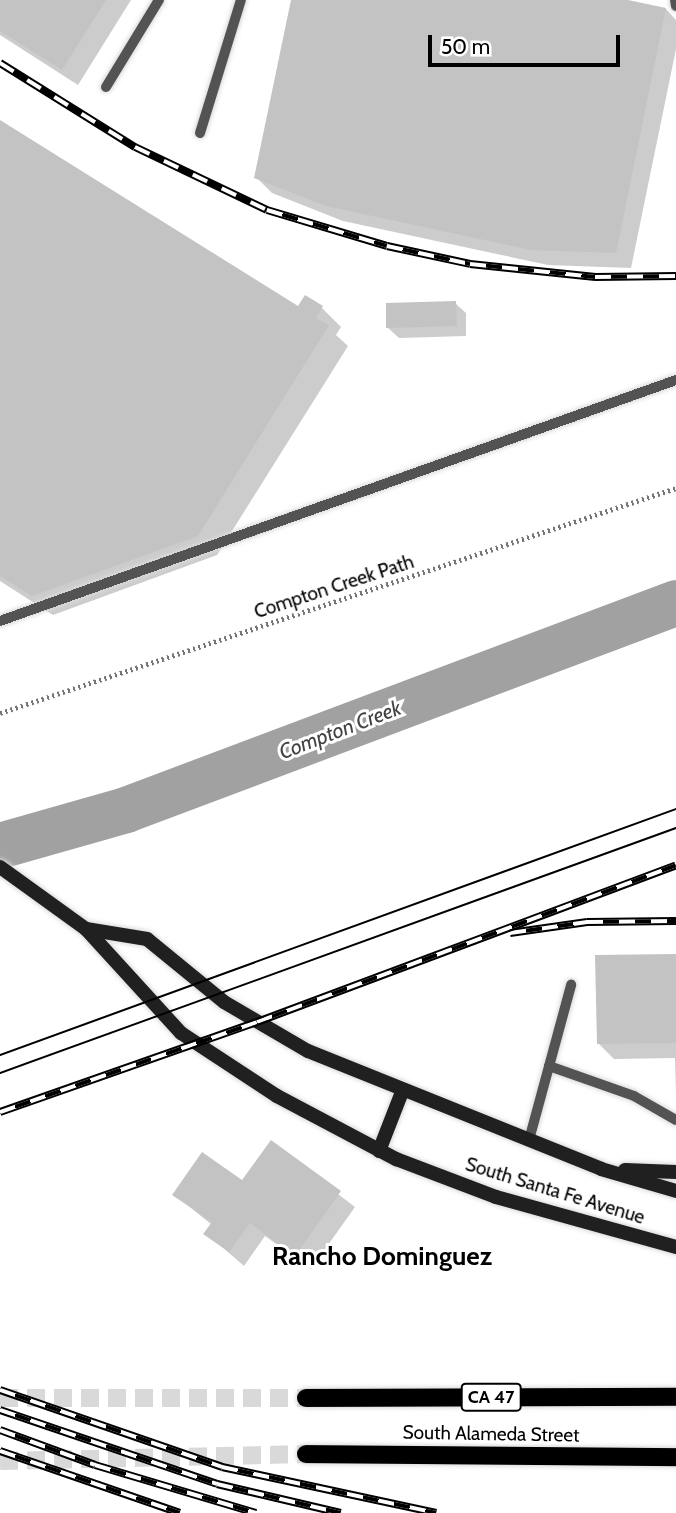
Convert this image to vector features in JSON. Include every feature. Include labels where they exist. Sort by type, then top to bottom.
[{"type":"main road","name":"South Santa Fe Avenue","points":[[0,866],[86,929],[181,1033],[277,1096],[379,1151],[496,1197],[676,1247]]},
{"type":"main road","name":"South Santa Fe Avenue","points":[[86,929],[147,939],[224,1002],[308,1051],[402,1093],[601,1169],[676,1191]]},
{"type":"main road","points":[[379,1151],[402,1093]]},
{"type":"main road","points":[[601,1169],[676,1172]]},
{"type":"main road","name":"South Alameda Street","points":[[306,1398],[676,1397]]},
{"type":"main road","name":"South Alameda Street","points":[[306,1454],[676,1457]]},
{"type":"lane","points":[[106,87],[159,0]]},
{"type":"lane","points":[[200,133],[241,0]]},
{"type":"lane","points":[[675,0],[676,6]]},
{"type":"lane","points":[[0,621],[676,380]]},
{"type":"lane","points":[[529,1140],[572,985]]},
{"type":"lane","points":[[549,1066],[634,1096],[676,1120]]},
{"type":"path","name":"Compton Creek Path","points":[[0,713],[676,488]]},
{"type":"building","points":[[0,0],[106,0],[62,70],[0,31]]},
{"type":"building","points":[[291,0],[628,0],[666,8],[616,253],[531,250],[326,206],[254,178]]},
{"type":"building","points":[[0,120],[298,306],[305,295],[323,306],[316,318],[329,325],[198,536],[32,596],[0,576]]},
{"type":"building","points":[[456,301],[457,326],[386,328],[386,303]]},
{"type":"building","points":[[676,954],[676,1043],[597,1044],[595,955]]},
{"type":"building","points":[[271,1140],[341,1191],[295,1256],[250,1223],[229,1252],[203,1234],[212,1222],[172,1195],[202,1152],[242,1180]]},
{"type":"waterway","name":"Compton Creek","points":[[0,846],[126,810],[676,603]]},
{"type":"tunnel","points":[[0,1398],[306,1398]]},
{"type":"tunnel","points":[[0,1461],[306,1454]]},
{"type":"tram line","points":[[0,1055],[676,809]]},
{"type":"tram line","points":[[0,1073],[676,828]]},
{"type":"railway","points":[[0,63],[135,147],[267,210],[387,246],[470,264],[595,277],[676,276]]},
{"type":"railway","points":[[0,1112],[257,1022],[676,865]]},
{"type":"railway","points":[[510,933],[587,922],[676,921]]},
{"type":"railway","points":[[0,1390],[222,1467],[436,1513]]},
{"type":"railway","points":[[0,1410],[217,1484],[341,1513]]},
{"type":"railway","points":[[0,1430],[95,1465],[256,1513]]},
{"type":"railway","points":[[0,1451],[180,1513]]},
{"type":"district","name":"Rancho Dominguez","points":[[382,1257]]}]
